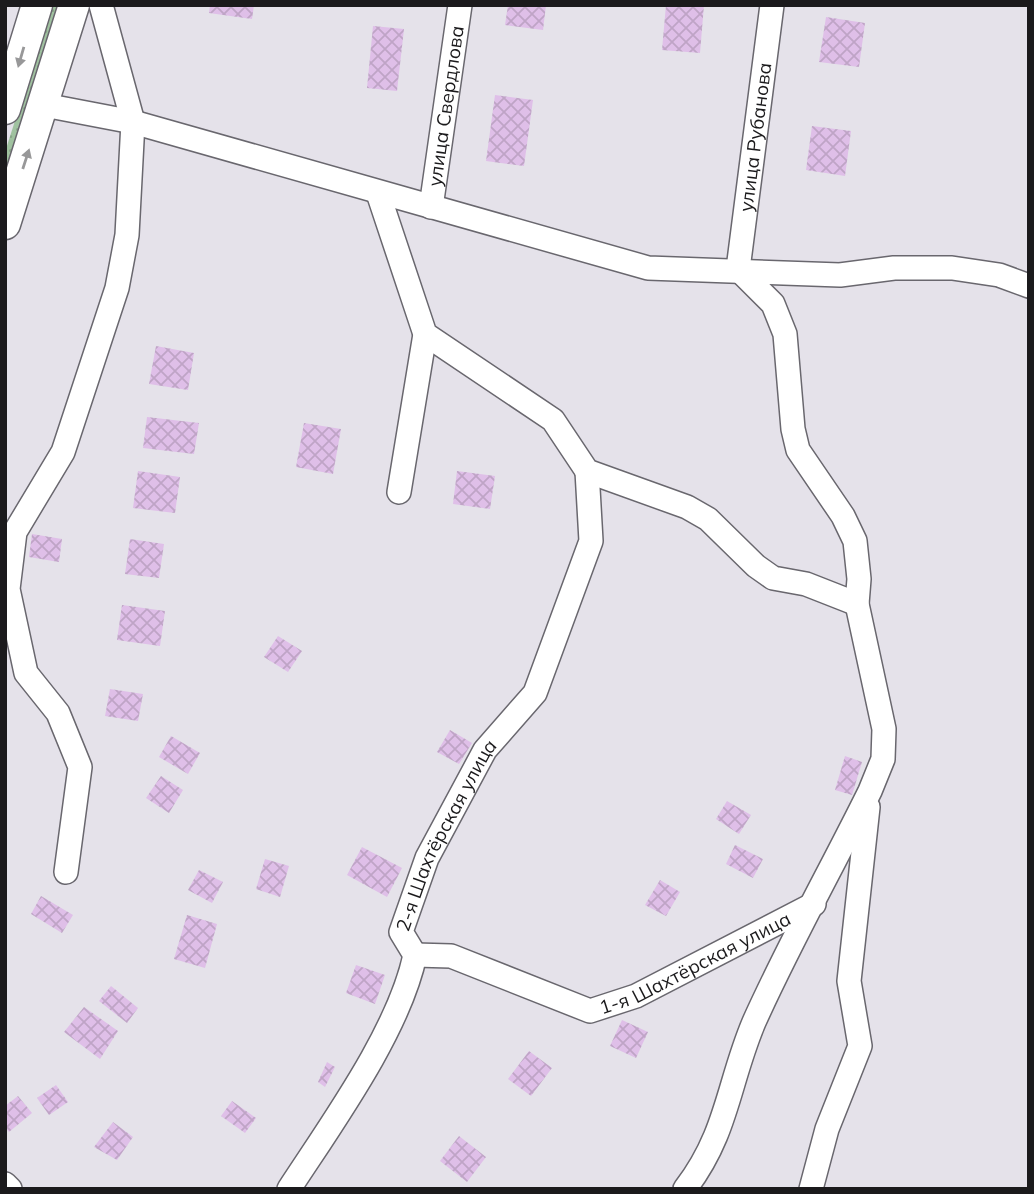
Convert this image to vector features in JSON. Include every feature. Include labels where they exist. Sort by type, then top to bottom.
[{"type":"main road","points":[[5,109],[37,5]]},
{"type":"main road","points":[[5,224],[74,5]]},
{"type":"street","points":[[65,873],[80,767],[58,713],[26,673],[8,589],[15,532],[62,452],[117,288],[127,236],[133,122],[101,5]]},
{"type":"street","name":"улица Свердлова","points":[[431,207],[460,5]]},
{"type":"street","name":"улица Рубанова","points":[[738,269],[772,5]]},
{"type":"street","points":[[44,105],[133,122],[648,268],[738,269],[839,275],[894,268],[952,268],[999,275],[1029,286]]},
{"type":"street","points":[[377,193],[425,334],[399,492]]},
{"type":"street","points":[[425,334],[553,420],[587,471],[687,507],[708,519],[772,578],[806,584],[857,604],[859,579],[855,541],[843,516],[798,450],[793,429],[785,334],[773,304],[738,269]]},
{"type":"street","name":"2-я Шахтёрская улица","points":[[289,1189],[345,1104],[408,988],[415,955],[401,932],[427,858],[485,750],[535,693],[590,541],[587,471]]},
{"type":"street","name":"1-я Шахтёрская улица","points":[[685,1189],[705,1163],[719,1133],[754,1022],[870,792],[883,759],[884,729],[857,604]]},
{"type":"street","points":[[811,1189],[827,1129],[860,1046],[849,981],[870,792]]},
{"type":"street","name":"1-я Шахтёрская улица","points":[[415,955],[452,956],[590,1011],[636,996],[814,904]]},
{"type":"green space","points":[[52,5],[63,5],[5,189],[5,152]]},
{"type":"building","points":[[210,5],[254,5],[252,19],[209,13]]},
{"type":"building","points":[[508,5],[546,5],[543,30],[505,25]]},
{"type":"building","points":[[666,5],[704,5],[700,53],[662,50]]},
{"type":"building","points":[[826,17],[865,23],[859,67],[819,62]]},
{"type":"building","points":[[373,26],[404,29],[397,91],[367,88]]},
{"type":"building","points":[[495,95],[533,100],[524,166],[486,161]]},
{"type":"building","points":[[812,126],[851,131],[845,176],[806,170]]},
{"type":"building","points":[[156,346],[194,353],[188,390],[149,384]]},
{"type":"building","points":[[147,417],[199,423],[194,454],[143,448]]},
{"type":"building","points":[[304,423],[341,429],[333,474],[296,467]]},
{"type":"building","points":[[138,471],[180,477],[175,513],[133,508]]},
{"type":"building","points":[[457,471],[495,476],[490,509],[453,504]]},
{"type":"building","points":[[32,534],[62,539],[59,562],[29,557]]},
{"type":"building","points":[[130,539],[164,544],[159,578],[125,574]]},
{"type":"building","points":[[122,605],[165,611],[160,646],[117,640]]},
{"type":"building","points":[[278,636],[302,651],[288,672],[264,657]]},
{"type":"building","points":[[110,689],[143,694],[138,721],[105,716]]},
{"type":"building","points":[[450,730],[472,743],[459,764],[437,752]]},
{"type":"building","points":[[171,736],[200,753],[188,774],[159,757]]},
{"type":"building","points":[[845,756],[862,762],[852,795],[835,790]]},
{"type":"building","points":[[161,776],[183,790],[169,813],[146,798]]},
{"type":"building","points":[[727,801],[751,815],[739,834],[716,819]]},
{"type":"building","points":[[735,845],[763,859],[753,878],[726,864]]},
{"type":"building","points":[[362,847],[402,868],[387,897],[347,875]]},
{"type":"building","points":[[265,859],[289,866],[280,897],[256,889]]},
{"type":"building","points":[[199,870],[223,882],[212,903],[188,890]]},
{"type":"building","points":[[660,880],[680,892],[666,916],[645,905]]},
{"type":"building","points":[[41,896],[73,915],[62,933],[31,914]]},
{"type":"building","points":[[187,915],[217,924],[205,968],[174,959]]},
{"type":"building","points":[[356,965],[385,975],[375,1004],[346,993]]},
{"type":"building","points":[[111,986],[138,1008],[127,1023],[99,1001]]},
{"type":"building","points":[[84,1007],[118,1031],[100,1059],[64,1032]]},
{"type":"building","points":[[622,1020],[648,1032],[636,1058],[610,1046]]},
{"type":"building","points":[[529,1051],[552,1068],[531,1096],[508,1079]]},
{"type":"building","points":[[327,1062],[335,1067],[325,1087],[318,1082]]},
{"type":"building","points":[[56,1085],[68,1102],[49,1115],[37,1098]]},
{"type":"building","points":[[18,1096],[32,1113],[9,1132],[5,1127],[5,1106]]},
{"type":"building","points":[[232,1101],[256,1118],[245,1133],[221,1116]]},
{"type":"building","points":[[113,1122],[133,1137],[117,1160],[94,1147]]},
{"type":"building","points":[[459,1136],[486,1157],[467,1182],[440,1161]]}]
